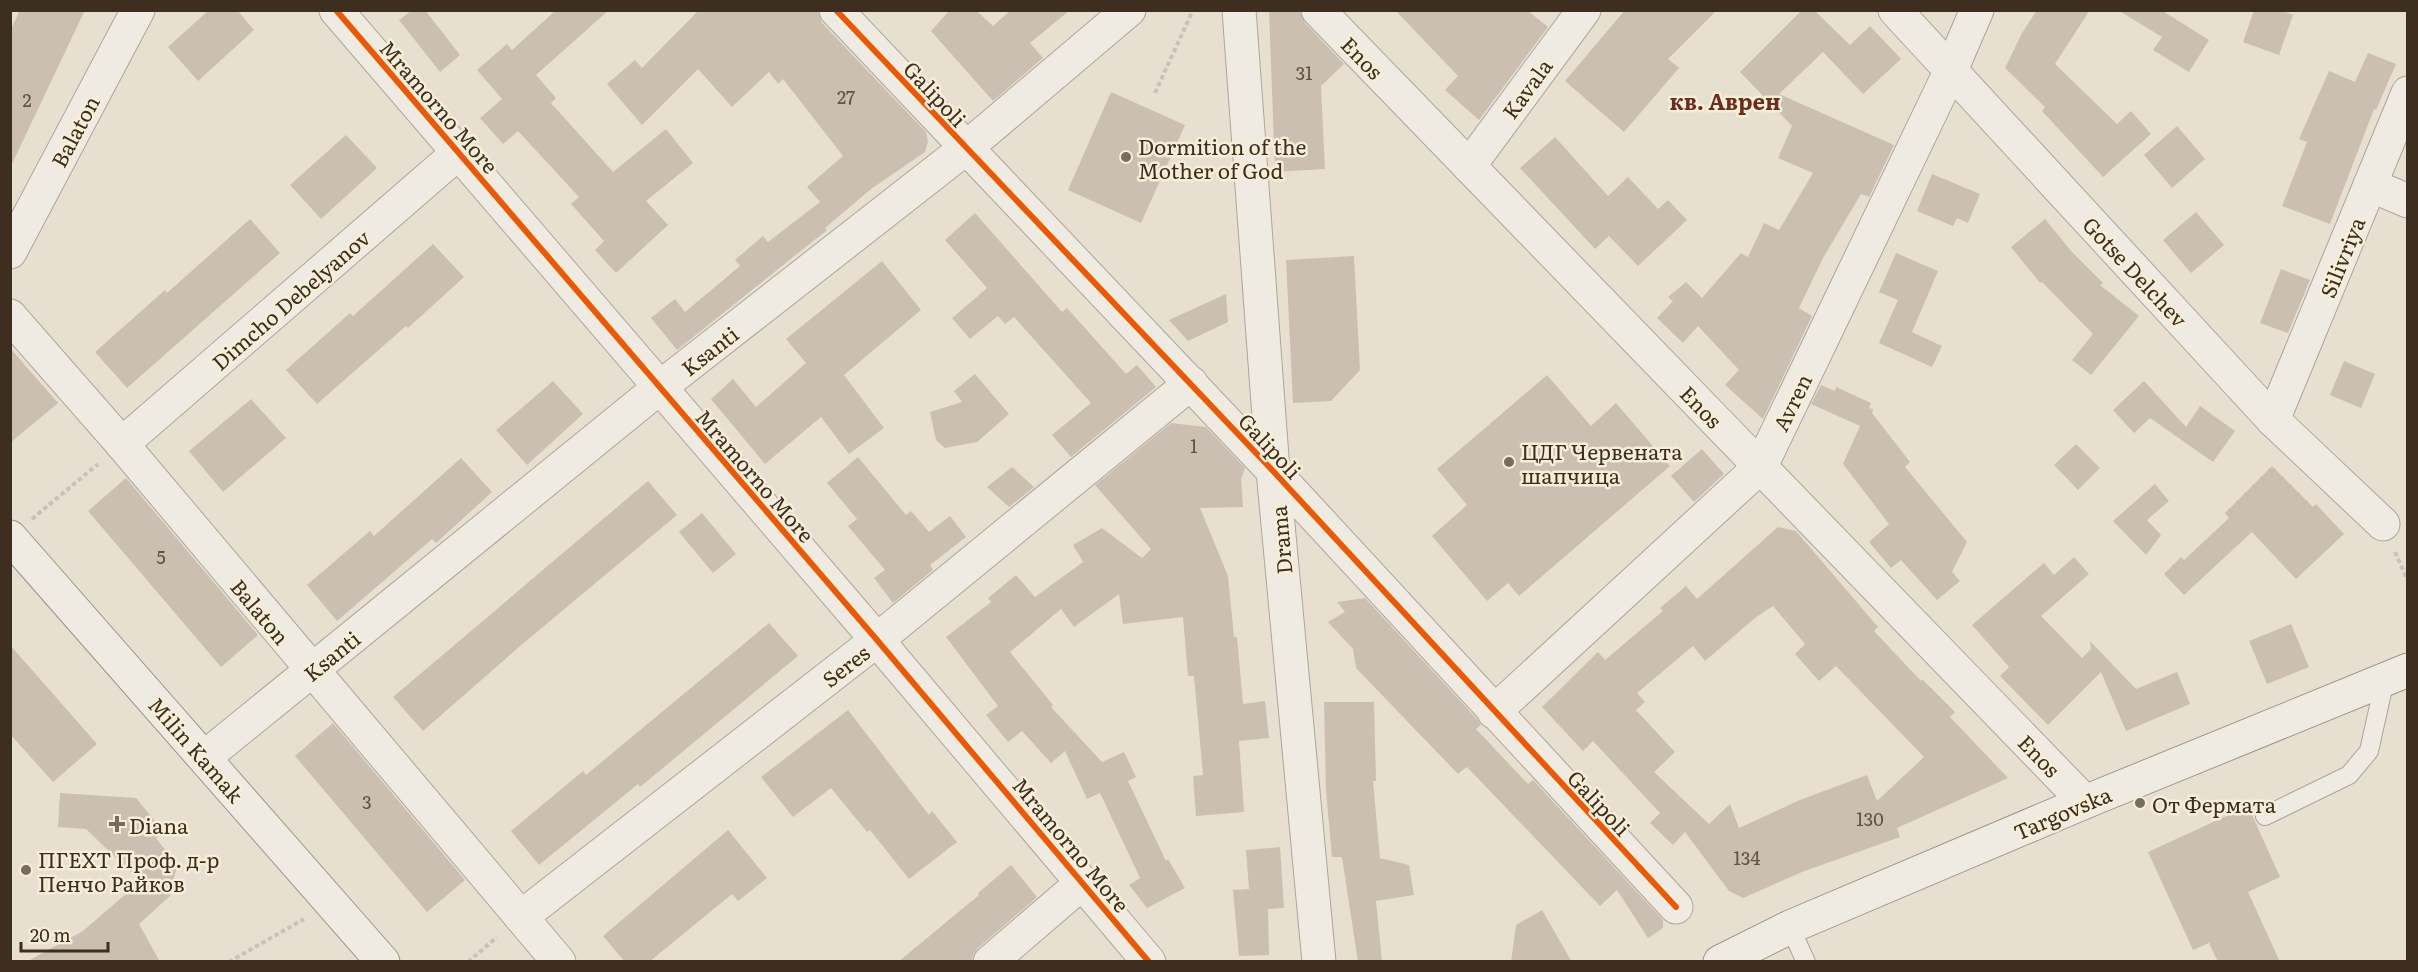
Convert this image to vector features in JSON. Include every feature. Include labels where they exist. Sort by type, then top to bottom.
[{"type":"street","name":"Balaton","points":[[10,252],[138,10]]},
{"type":"street","name":"Mramorno More","points":[[336,10],[877,640],[1149,962]]},
{"type":"street","name":"Galipoli","points":[[836,10],[1191,383],[1676,907]]},
{"type":"street","name":"Ksanti","points":[[205,757],[659,388],[966,148],[1129,10]]},
{"type":"street","name":"Drama","points":[[1239,10],[1273,471],[1319,962]]},
{"type":"street","name":"Enos","points":[[1318,10],[2085,802]]},
{"type":"street","name":"Kavala","points":[[1469,166],[1584,10]]},
{"type":"street","name":"Gotse Delchev","points":[[1895,10],[2273,420],[2383,524]]},
{"type":"street","name":"Avren","points":[[1494,712],[1761,466],[1951,70],[1977,10]]},
{"type":"street","name":"Silivriya","points":[[2273,420],[2408,93]]},
{"type":"street","name":"Dimcho Debelyanov","points":[[122,444],[458,153]]},
{"type":"street","points":[[2370,185],[2408,201]]},
{"type":"street","name":"Balaton","points":[[10,316],[122,444],[311,671],[559,962]]},
{"type":"street","name":"Seres","points":[[521,917],[877,640],[1191,383]]},
{"type":"street","name":"Milin Kamak","points":[[19,530],[205,757],[382,962]]},
{"type":"street","name":"Targovska","points":[[1720,962],[1790,927],[2396,674]]},
{"type":"street","points":[[990,962],[1082,883]]},
{"type":"lane","points":[[2265,816],[2349,775],[2369,751],[2396,674]]},
{"type":"lane","points":[[1790,927],[1806,962]]},
{"type":"path","points":[[1155,93],[1193,10]]},
{"type":"path","points":[[19,530],[122,444]]},
{"type":"path","points":[[229,962],[332,903]]},
{"type":"path","points":[[468,962],[521,917]]},
{"type":"building","points":[[20,10],[85,10],[10,168],[10,31]]},
{"type":"building","points":[[209,10],[237,10],[254,30],[198,81],[168,47]]},
{"type":"building","points":[[412,10],[425,10],[460,55],[440,72],[399,20]]},
{"type":"building","points":[[556,10],[609,10],[536,75],[556,98],[551,103],[613,172],[666,129],[693,163],[646,201],[668,225],[616,273],[595,250],[604,241],[571,204],[579,197],[518,131],[503,144],[480,118],[502,99],[477,70],[507,44],[512,50]]},
{"type":"building","points":[[699,10],[818,10],[822,23],[926,132],[928,142],[925,152],[871,189],[825,228],[827,230],[677,350],[651,318],[675,299],[685,312],[740,266],[735,260],[763,236],[768,242],[820,202],[807,187],[843,156],[783,79],[778,84],[769,72],[732,107],[698,69],[642,125],[607,84],[635,60],[642,68]]},
{"type":"building","points":[[950,10],[976,10],[993,26],[1011,10],[1070,10],[1030,43],[1043,58],[993,101],[931,31]]},
{"type":"building","points":[[1269,10],[1300,10],[1305,23],[1344,64],[1321,86],[1325,169],[1275,172]]},
{"type":"building","points":[[1395,10],[1527,10],[1548,27],[1479,120],[1445,90],[1458,76]]},
{"type":"building","points":[[1625,10],[1717,10],[1668,59],[1679,68],[1624,132],[1565,81]]},
{"type":"building","points":[[1802,10],[1814,10],[1850,45],[1870,26],[1901,59],[1863,94],[1823,52],[1779,94],[1894,145],[1869,197],[1861,194],[1823,258],[1799,308],[1812,316],[1763,419],[1725,385],[1739,370],[1698,326],[1683,343],[1657,318],[1673,301],[1668,297],[1686,282],[1702,298],[1741,253],[1748,257],[1764,223],[1779,230],[1813,173],[1778,158],[1792,126],[1740,72]]},
{"type":"building","points":[[2037,10],[2090,10],[2055,64],[2117,124],[2131,111],[2151,134],[2103,177],[2042,111],[2045,107],[2005,68],[2022,33]]},
{"type":"building","points":[[2118,10],[2161,10],[2209,40],[2189,72],[2153,50],[2162,37]]},
{"type":"building","points":[[2254,10],[2281,10],[2293,15],[2279,55],[2243,42]]},
{"type":"building","points":[[2368,53],[2396,64],[2376,110],[2374,109],[2330,224],[2282,206],[2307,142],[2299,139],[2329,71],[2355,82]]},
{"type":"building","name":"Dormition of the Mother of God","points":[[1111,92],[1185,125],[1141,223],[1068,190]]},
{"type":"building","points":[[2177,126],[2205,159],[2172,188],[2144,155]]},
{"type":"building","points":[[346,135],[377,168],[321,219],[290,185]]},
{"type":"building","points":[[1555,137],[1608,196],[1628,177],[1658,209],[1668,200],[1687,220],[1638,266],[1609,236],[1595,249],[1520,168]]},
{"type":"building","points":[[1932,174],[1980,194],[1968,223],[1957,218],[1953,226],[1917,211]]},
{"type":"building","points":[[2196,212],[2224,245],[2191,273],[2163,240]]},
{"type":"building","points":[[975,213],[1062,312],[1067,308],[1126,374],[1137,365],[1156,387],[1071,457],[1052,435],[1091,403],[1014,317],[1005,324],[998,316],[970,339],[952,318],[987,288],[945,240]]},
{"type":"building","points":[[250,219],[280,253],[127,388],[95,352],[165,290],[167,293]]},
{"type":"building","points":[[2045,219],[2072,252],[2103,283],[2100,285],[2139,316],[2091,375],[2072,360],[2093,334],[2042,282],[2040,283],[2011,247]]},
{"type":"building","points":[[433,244],[464,277],[408,328],[406,326],[317,404],[286,370],[350,313],[353,316]]},
{"type":"building","points":[[1896,253],[1938,271],[1912,332],[1942,346],[1932,367],[1879,343],[1898,300],[1879,292]]},
{"type":"building","points":[[1354,256],[1360,370],[1331,401],[1293,403],[1286,260]]},
{"type":"building","points":[[882,261],[921,310],[844,375],[884,428],[849,454],[821,417],[765,464],[711,399],[733,379],[756,407],[806,363],[786,339]]},
{"type":"building","points":[[2281,269],[2310,280],[2288,333],[2260,323]]},
{"type":"building","points":[[1226,294],[1228,322],[1188,341],[1169,320]]},
{"type":"building","points":[[10,348],[58,403],[10,443]]},
{"type":"building","points":[[2344,361],[2375,374],[2361,408],[2330,395]]},
{"type":"building","points":[[975,374],[1009,414],[977,442],[945,448],[936,440],[930,412],[962,402],[954,391]]},
{"type":"building","points":[[1547,375],[1591,426],[1616,403],[1670,466],[1519,596],[1508,583],[1487,601],[1432,536],[1467,505],[1437,469]]},
{"type":"building","points":[[553,381],[583,414],[527,465],[496,430]]},
{"type":"building","points":[[2144,381],[2186,427],[2200,406],[2235,431],[2213,462],[2150,418],[2134,433],[2113,410]]},
{"type":"building","points":[[1821,385],[1835,391],[1836,387],[1871,403],[1869,408],[1873,409],[1872,413],[1910,462],[1905,467],[1967,542],[1952,572],[1960,581],[1937,600],[1901,560],[1891,568],[1869,542],[1889,524],[1843,464],[1860,426],[1811,404]]},
{"type":"building","points":[[251,399],[286,438],[223,492],[189,451]]},
{"type":"building","points":[[1171,423],[1206,427],[1245,468],[1241,479],[1243,507],[1200,508],[1228,576],[1234,637],[1237,637],[1243,704],[1265,701],[1269,738],[1239,741],[1244,812],[1196,816],[1193,776],[1203,775],[1194,676],[1188,676],[1183,617],[1123,624],[1119,594],[1074,627],[1061,609],[1010,652],[1053,705],[1051,707],[1102,762],[1124,752],[1136,777],[1128,781],[1166,861],[1168,859],[1185,888],[1147,908],[1129,885],[1140,878],[1100,793],[1087,799],[1065,751],[1051,763],[1022,731],[1008,742],[986,715],[998,706],[946,637],[991,602],[988,598],[1016,575],[1035,597],[1083,562],[1073,545],[1102,528],[1142,558],[1151,549],[1095,485]]},
{"type":"building","points":[[2076,444],[2100,468],[2078,490],[2054,465]]},
{"type":"building","points":[[1702,449],[1724,474],[1694,502],[1671,476]]},
{"type":"building","points":[[858,457],[906,515],[911,511],[929,532],[950,516],[966,537],[930,565],[933,570],[893,603],[874,578],[885,570],[848,526],[857,519],[827,483]]},
{"type":"building","points":[[461,458],[492,492],[436,543],[432,539],[337,621],[307,585],[370,531],[374,536]]},
{"type":"building","points":[[2272,466],[2313,507],[2316,504],[2344,534],[2296,579],[2252,532],[2184,595],[2164,574],[2181,557],[2184,560],[2229,518],[2225,513]]},
{"type":"building","points":[[1012,467],[1034,487],[1009,507],[987,487]]},
{"type":"building","points":[[126,478],[258,635],[221,667],[88,511]]},
{"type":"building","points":[[648,481],[677,515],[423,731],[393,697]]},
{"type":"building","points":[[2155,484],[2169,501],[2147,520],[2161,535],[2146,555],[2113,521]]},
{"type":"building","points":[[702,513],[736,554],[713,573],[679,532]]},
{"type":"building","points":[[1778,527],[1796,531],[1878,627],[1874,631],[1921,681],[1922,679],[1955,712],[1950,717],[2008,778],[1897,828],[1900,837],[1802,872],[1743,898],[1729,891],[1685,832],[1673,845],[1650,823],[1660,813],[1593,741],[1583,751],[1542,707],[1598,652],[1605,660],[1663,611],[1660,608],[1686,586],[1697,599]],"holes":[[[1773,606],[1805,644],[1795,654],[1819,681],[1836,666],[1924,757],[1877,801],[1867,775],[1800,800],[1739,828],[1730,804],[1709,824],[1654,772],[1675,752],[1636,710],[1645,702],[1637,693],[1693,646],[1705,661],[1755,618]]]},
{"type":"building","points":[[2074,557],[2089,574],[2041,616],[2082,658],[2091,649],[2090,641],[2136,689],[2177,672],[2190,704],[2126,731],[2101,672],[2048,725],[2000,676],[2009,667],[1972,625],[2044,563],[2054,575]]},
{"type":"building","points":[[1365,598],[1478,720],[1481,725],[1476,729],[1528,784],[1533,780],[1663,920],[1663,928],[1648,938],[1617,890],[1600,906],[1467,767],[1458,774],[1356,668],[1353,649],[1328,622],[1345,612],[1337,602]]},
{"type":"building","points":[[769,623],[798,656],[640,787],[638,784],[539,865],[511,831],[583,771],[586,775]]},
{"type":"building","points":[[2291,624],[2309,667],[2267,684],[2249,641]]},
{"type":"building","points":[[10,645],[97,744],[53,782],[10,734]]},
{"type":"building","points":[[1324,702],[1374,702],[1376,781],[1373,781],[1380,858],[1409,865],[1414,895],[1376,901],[1382,962],[1358,962],[1342,857],[1332,857],[1326,791]]},
{"type":"building","points":[[848,710],[929,815],[932,811],[957,842],[909,879],[870,830],[867,832],[831,788],[793,817],[761,777]]},
{"type":"building","points":[[333,723],[465,880],[427,912],[295,756]]},
{"type":"building","points":[[60,793],[136,798],[164,832],[156,838],[177,865],[170,896],[139,924],[160,962],[26,962],[83,931],[127,893],[125,891],[137,878],[86,829],[58,827]]},
{"type":"building","points":[[2248,806],[2280,877],[2248,892],[2280,962],[2218,962],[2209,943],[2193,950],[2148,852]]},
{"type":"building","points":[[728,830],[767,878],[738,901],[732,894],[649,962],[625,962],[603,936]]},
{"type":"building","points":[[1280,847],[1284,908],[1268,909],[1269,955],[1239,956],[1233,890],[1249,889],[1246,850]]},
{"type":"building","points":[[1011,865],[1037,897],[978,948],[973,955],[972,962],[898,962],[979,895],[978,893]]},
{"type":"building","points":[[1542,910],[1572,962],[1511,962],[1516,925]]},
{"type":"cycle path","points":[[336,10],[877,640],[1149,962]]},
{"type":"cycle path","points":[[836,10],[1273,471],[1676,907]]},
{"type":"place","name":"Dormition of the Mother of God","points":[[1126,157]]},
{"type":"place","name":"ЦДГ Червената шапчица","points":[[1509,462]]},
{"type":"place","name":"От Фермата","points":[[2140,803]]},
{"type":"place","name":"Diana","points":[[117,824]]},
{"type":"place","name":"ПГЕХТ Проф. д-р Пенчо Райков","points":[[26,870]]},
{"type":"district","name":"кв. Аврен","points":[[1725,100]]}]
